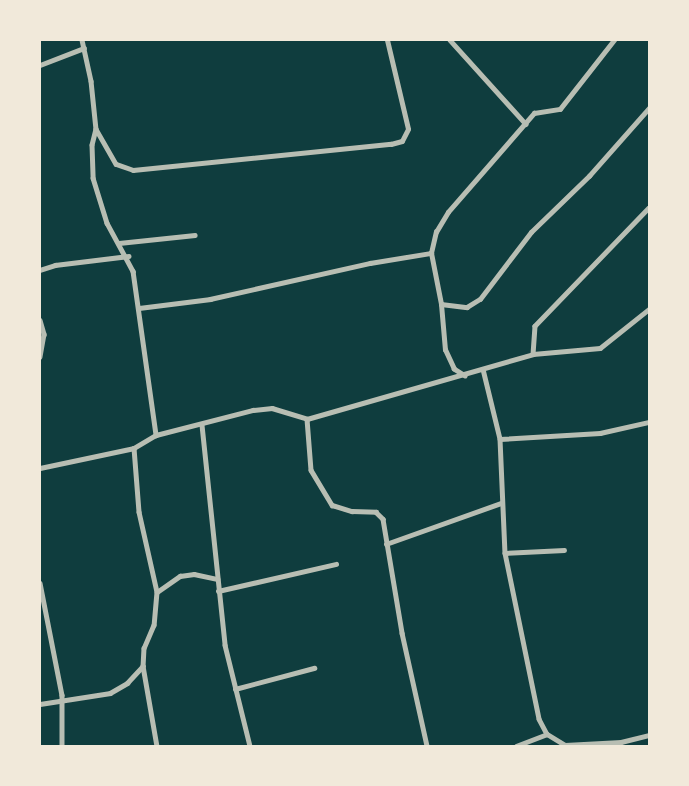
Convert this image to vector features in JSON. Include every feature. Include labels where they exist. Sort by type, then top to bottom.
[{"type":"street","points":[[82,40],[96,128],[116,164],[133,170],[391,144],[402,141],[408,129],[387,40]]},
{"type":"street","points":[[450,40],[526,124]]},
{"type":"street","points":[[465,376],[454,369],[445,350],[442,304],[431,253],[436,232],[448,212],[534,113],[560,110],[614,40]]},
{"type":"street","points":[[40,65],[84,48]]},
{"type":"street","points":[[442,304],[467,306],[480,299],[531,232],[589,176],[649,108]]},
{"type":"street","points":[[96,128],[92,146],[93,178],[106,223],[128,256],[139,308],[156,435]]},
{"type":"street","points":[[533,354],[535,326],[649,208]]},
{"type":"street","points":[[119,243],[195,235]]},
{"type":"street","points":[[139,308],[210,299],[370,263],[431,253]]},
{"type":"street","points":[[40,270],[55,265],[128,256]]},
{"type":"street","points":[[40,468],[134,448],[156,435],[272,408],[307,419],[465,376],[533,354],[600,348],[649,309]]},
{"type":"street","points":[[40,320],[44,334],[40,356]]},
{"type":"street","points":[[483,369],[500,439],[501,503],[505,553],[539,720],[547,734],[558,745],[613,743],[649,735]]},
{"type":"street","points":[[307,419],[308,456],[320,489],[332,505],[352,512],[376,512],[383,519],[386,544],[427,746]]},
{"type":"street","points":[[500,439],[600,433],[649,422]]},
{"type":"street","points":[[202,425],[225,644],[250,746]]},
{"type":"street","points":[[134,448],[139,512],[157,592],[154,625],[144,648],[142,666],[157,746]]},
{"type":"street","points":[[386,544],[501,503]]},
{"type":"street","points":[[505,553],[564,550]]},
{"type":"street","points":[[218,591],[336,564]]},
{"type":"street","points":[[157,592],[180,576],[194,574],[217,579]]},
{"type":"street","points":[[40,583],[62,700],[62,746]]},
{"type":"street","points":[[40,704],[110,694],[127,683],[142,666]]},
{"type":"street","points":[[235,689],[314,668]]},
{"type":"street","points":[[516,746],[547,734]]}]
